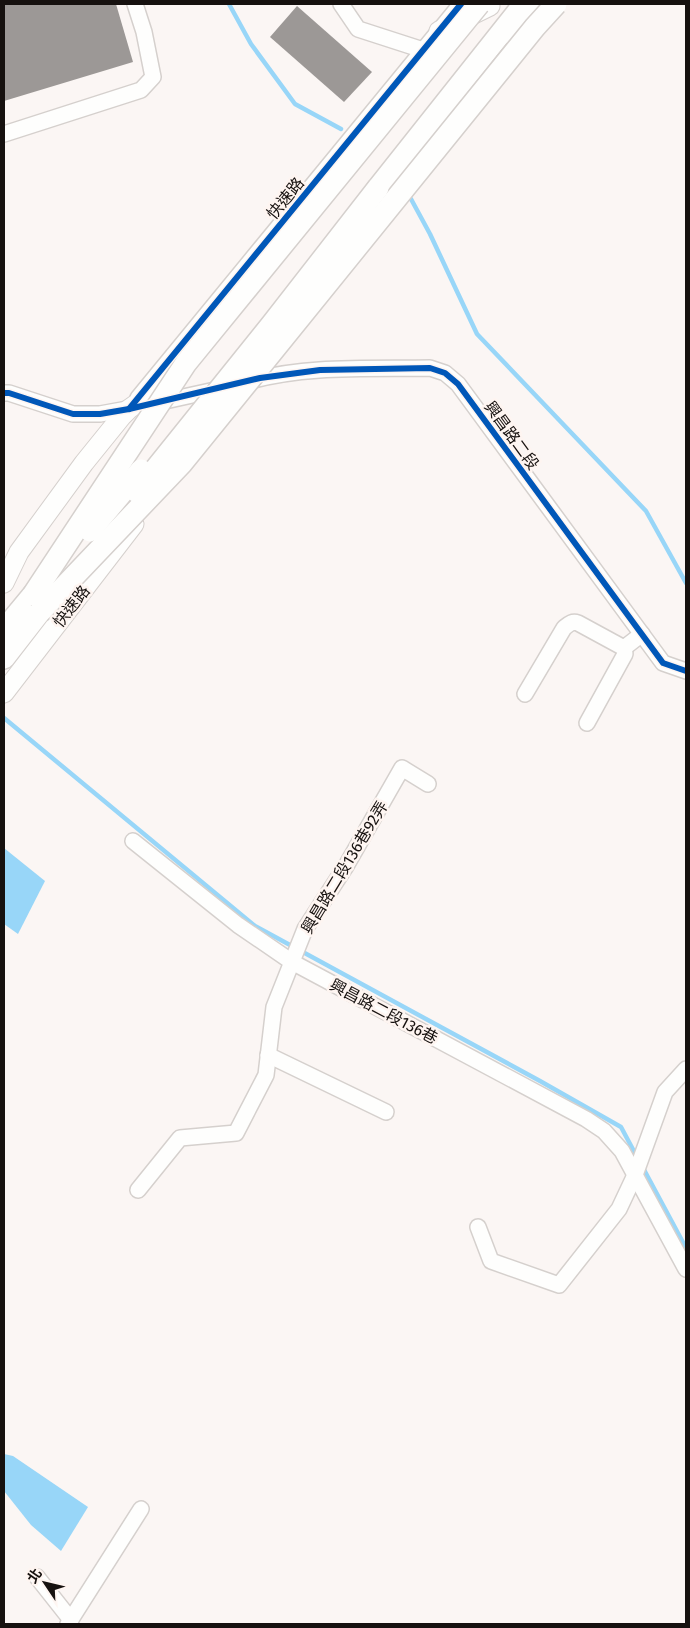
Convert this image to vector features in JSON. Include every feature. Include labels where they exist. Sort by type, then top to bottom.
[{"type":"highway","points":[[36,604],[272,324],[370,189],[492,4]]},
{"type":"highway","points":[[4,658],[186,363],[492,4]]},
{"type":"highway","points":[[370,189],[524,4]]},
{"type":"highway","points":[[4,630],[36,604],[182,463],[529,34],[556,4]]},
{"type":"main road","points":[[439,31],[492,4]]},
{"type":"main road","name":"快速路","points":[[4,583],[18,552],[84,463],[129,409],[185,370],[234,318],[492,4]]},
{"type":"main road","name":"快速路","points":[[4,693],[122,541],[180,459],[540,4]]},
{"type":"street","points":[[4,134],[141,90],[153,78],[144,32],[135,4]]},
{"type":"street","points":[[341,4],[358,29],[423,50]]},
{"type":"street","name":"快速路","points":[[129,409],[461,4]]},
{"type":"street","name":"快速路","points":[[138,519],[189,464],[566,4]]},
{"type":"street","name":"興昌路二段","points":[[4,393],[74,414],[100,414],[260,378],[320,370],[430,368],[445,373],[458,384],[664,663],[686,671]]},
{"type":"street","points":[[525,694],[564,628],[569,623],[578,623],[624,648]]},
{"type":"street","points":[[624,648],[642,634]]},
{"type":"street","points":[[587,724],[625,654],[624,648]]},
{"type":"street","name":"興昌路二段136巷92弄","points":[[138,1190],[180,1138],[236,1133],[266,1075],[274,1007],[305,929],[346,866],[402,768],[428,784]]},
{"type":"street","name":"興昌路二段136巷","points":[[134,840],[238,925],[292,962],[586,1119],[604,1131],[622,1151],[686,1269]]},
{"type":"street","points":[[268,1055],[386,1112]]},
{"type":"street","points":[[478,1226],[491,1261],[559,1285],[619,1209],[635,1175],[664,1092],[686,1069]]},
{"type":"street","points":[[37,1577],[70,1622],[141,1509]]},
{"type":"water","points":[[4,848],[45,881],[18,934],[4,924]]},
{"type":"water","points":[[4,1454],[13,1456],[88,1507],[61,1551],[31,1525],[4,1491]]},
{"type":"building","points":[[4,4],[116,4],[133,62],[4,101]]},
{"type":"building","points":[[297,6],[372,72],[344,102],[270,37]]},
{"type":"waterway","points":[[229,4],[251,44],[295,104],[341,129]]},
{"type":"waterway","points":[[411,199],[430,234],[477,334],[646,511],[686,583]]},
{"type":"waterway","points":[[4,718],[255,926],[621,1127],[637,1157]]},
{"type":"waterway","points":[[642,1166],[686,1248]]},
{"type":"cycle path","points":[[129,409],[461,4]]},
{"type":"cycle path","points":[[4,393],[73,414],[100,414],[260,378],[320,370],[430,368],[445,373],[458,384],[663,663],[686,671]]}]
